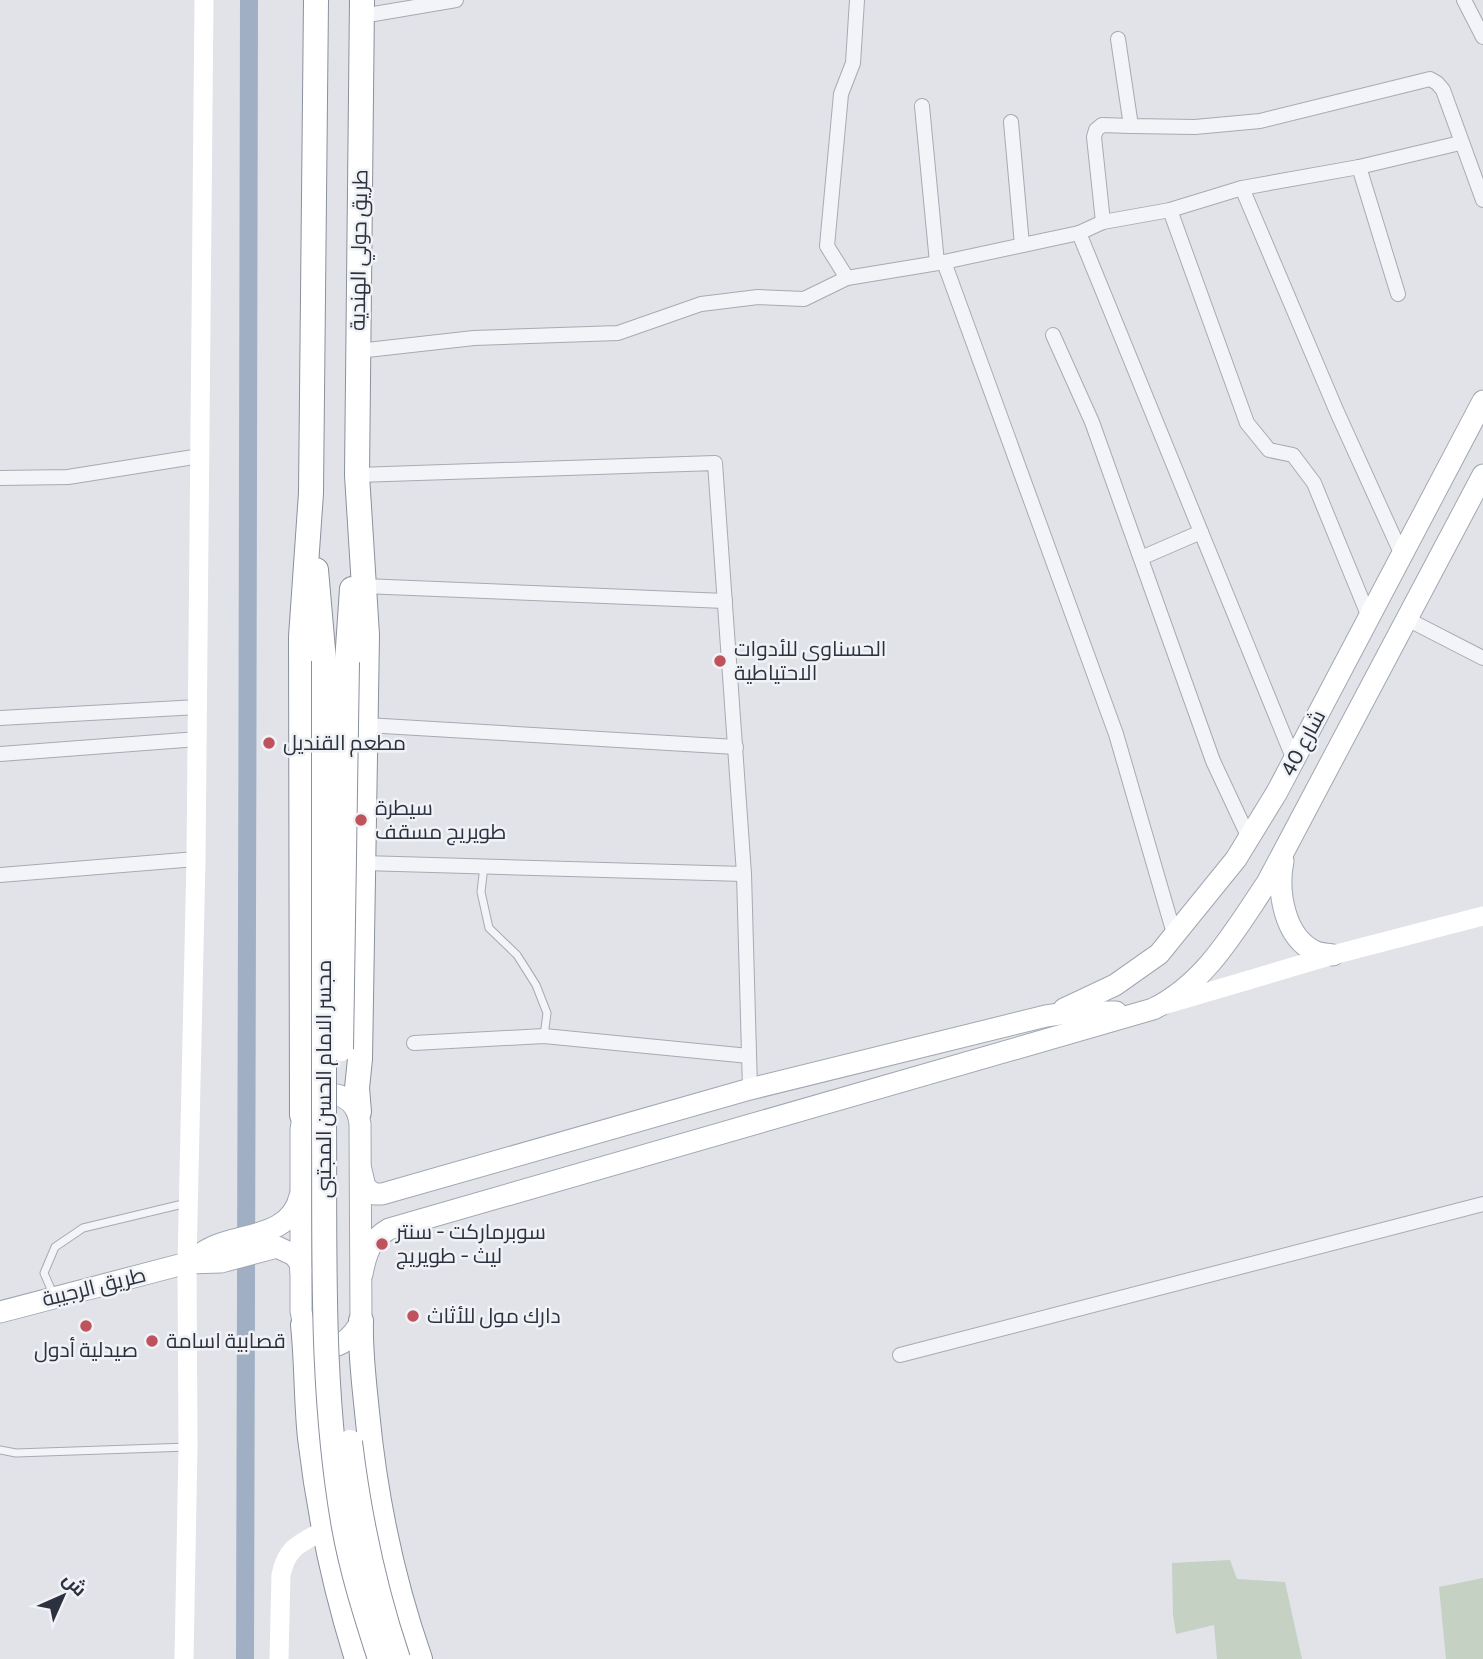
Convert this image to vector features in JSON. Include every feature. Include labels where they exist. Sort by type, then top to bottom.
[{"type":"highway","points":[[302,1115],[301,637],[311,493],[316,0]]},
{"type":"highway","name":"طريق حولي الهندية","points":[[358,501],[362,8]]},
{"type":"highway","name":"مجسر الامام الحسن المجتبى","points":[[311,493],[335,662],[339,1263],[343,1379],[353,1472],[369,1557],[381,1609],[398,1659]]},
{"type":"highway","points":[[358,501],[367,635],[360,1059],[357,1088],[359,1112]]},
{"type":"highway","name":"مجسر الامام الحسن المجتبى","points":[[358,501],[335,662],[323,1279],[327,1382],[344,1528],[380,1659]]},
{"type":"highway","points":[[302,1062],[316,1078],[329,1083],[348,1076],[360,1059]]},
{"type":"highway","points":[[361,1321],[363,1374],[374,1469],[401,1604],[420,1659]]},
{"type":"highway","points":[[303,1325],[314,1469],[323,1531],[337,1593],[357,1659]]},
{"type":"highway","points":[[305,1374],[316,1358],[334,1352],[352,1359],[363,1374]]},
{"type":"main road","points":[[184,1659],[188,1447],[187,1263],[198,739],[204,0]]},
{"type":"main road","name":"شارع 40","points":[[1046,1016],[1115,985],[1143,967],[1175,937],[1236,859],[1294,760],[1483,401]]},
{"type":"main road","name":"شارع 40","points":[[1153,1009],[1173,999],[1203,972],[1226,944],[1267,883],[1483,475]]},
{"type":"main road","points":[[1285,850],[1280,887],[1291,926],[1302,942],[1317,952],[1333,955]]},
{"type":"main road","points":[[362,1274],[366,1253],[372,1242],[389,1229],[1333,955],[1483,916]]},
{"type":"main road","points":[[361,1170],[365,1187],[374,1194],[382,1194],[750,1089],[1046,1016],[1073,1012],[1153,1009]]},
{"type":"main road","points":[[331,1094],[349,1100],[359,1112],[362,1274],[361,1321],[349,1340],[337,1345],[317,1342],[303,1325],[302,1115],[313,1100],[331,1094]]},
{"type":"main road","points":[[301,1193],[298,1205],[282,1224],[274,1239],[294,1255],[300,1263],[301,1272]]},
{"type":"main road","name":"طريق الرجيبة","points":[[0,1311],[274,1239]]},
{"type":"main road","points":[[279,1659],[281,1576],[284,1563],[291,1549],[323,1531]]},
{"type":"street","points":[[362,8],[456,0]]},
{"type":"street","points":[[847,278],[827,246],[841,94],[853,64],[858,0]]},
{"type":"street","points":[[1464,0],[1483,37]]},
{"type":"street","points":[[1118,39],[1131,126]]},
{"type":"street","points":[[1103,222],[1094,137],[1102,125],[1195,127],[1260,121],[1430,79],[1443,90],[1460,143],[1483,200]]},
{"type":"street","points":[[922,106],[940,262],[1116,734],[1175,937]]},
{"type":"street","points":[[1011,122],[1022,245]]},
{"type":"street","points":[[358,351],[474,338],[618,333],[701,304],[758,297],[804,299],[847,278],[1079,233],[1103,222],[1170,210],[1242,188],[1359,167],[1460,143]]},
{"type":"street","points":[[1359,167],[1398,294]]},
{"type":"street","points":[[1242,188],[1337,412],[1402,555]]},
{"type":"street","points":[[1170,210],[1247,422],[1269,450],[1293,455],[1314,483],[1369,617]]},
{"type":"street","points":[[1079,233],[1294,760]]},
{"type":"street","points":[[1053,335],[1092,422],[1213,761],[1249,838]]},
{"type":"street","points":[[0,478],[68,477],[200,456]]},
{"type":"street","points":[[357,475],[715,463],[744,874],[750,1089]]},
{"type":"street","points":[[1141,558],[1201,532]]},
{"type":"street","points":[[363,586],[725,601]]},
{"type":"street","points":[[1407,619],[1483,658]]},
{"type":"street","points":[[0,718],[198,707]]},
{"type":"street","points":[[366,725],[736,747]]},
{"type":"street","points":[[0,754],[198,739]]},
{"type":"street","points":[[0,875],[196,859]]},
{"type":"street","points":[[363,863],[744,874]]},
{"type":"street","points":[[414,1043],[544,1036],[749,1056]]},
{"type":"street","points":[[900,1355],[1483,1204]]},
{"type":"lane","points":[[484,866],[481,892],[489,928],[517,955],[536,985],[547,1013],[544,1036]]},
{"type":"lane","points":[[54,1296],[44,1273],[55,1247],[83,1228],[189,1202]]},
{"type":"lane","points":[[0,1450],[16,1453],[188,1447]]},
{"type":"green space","points":[[1230,1560],[1237,1579],[1285,1582],[1302,1659],[1217,1659],[1214,1625],[1176,1634],[1172,1563]]},
{"type":"green space","points":[[1483,1578],[1483,1659],[1446,1659],[1439,1587]]},
{"type":"waterway","points":[[245,1659],[249,0]]},
{"type":"place","name":"الحسناوي للأدوات الاحتياطية","points":[[720,661]]},
{"type":"place","name":"مطعم القنديل","points":[[269,743]]},
{"type":"place","name":"سيطرة طويريج مسقف","points":[[361,820]]},
{"type":"place","name":"سوبرماركت - سنتر ليث - طويريج","points":[[382,1244]]},
{"type":"place","name":"دارك مول للأثاث","points":[[413,1316]]},
{"type":"place","name":"صيدلية أدول","points":[[86,1326]]},
{"type":"place","name":"قصابية اسامة","points":[[152,1341]]}]
